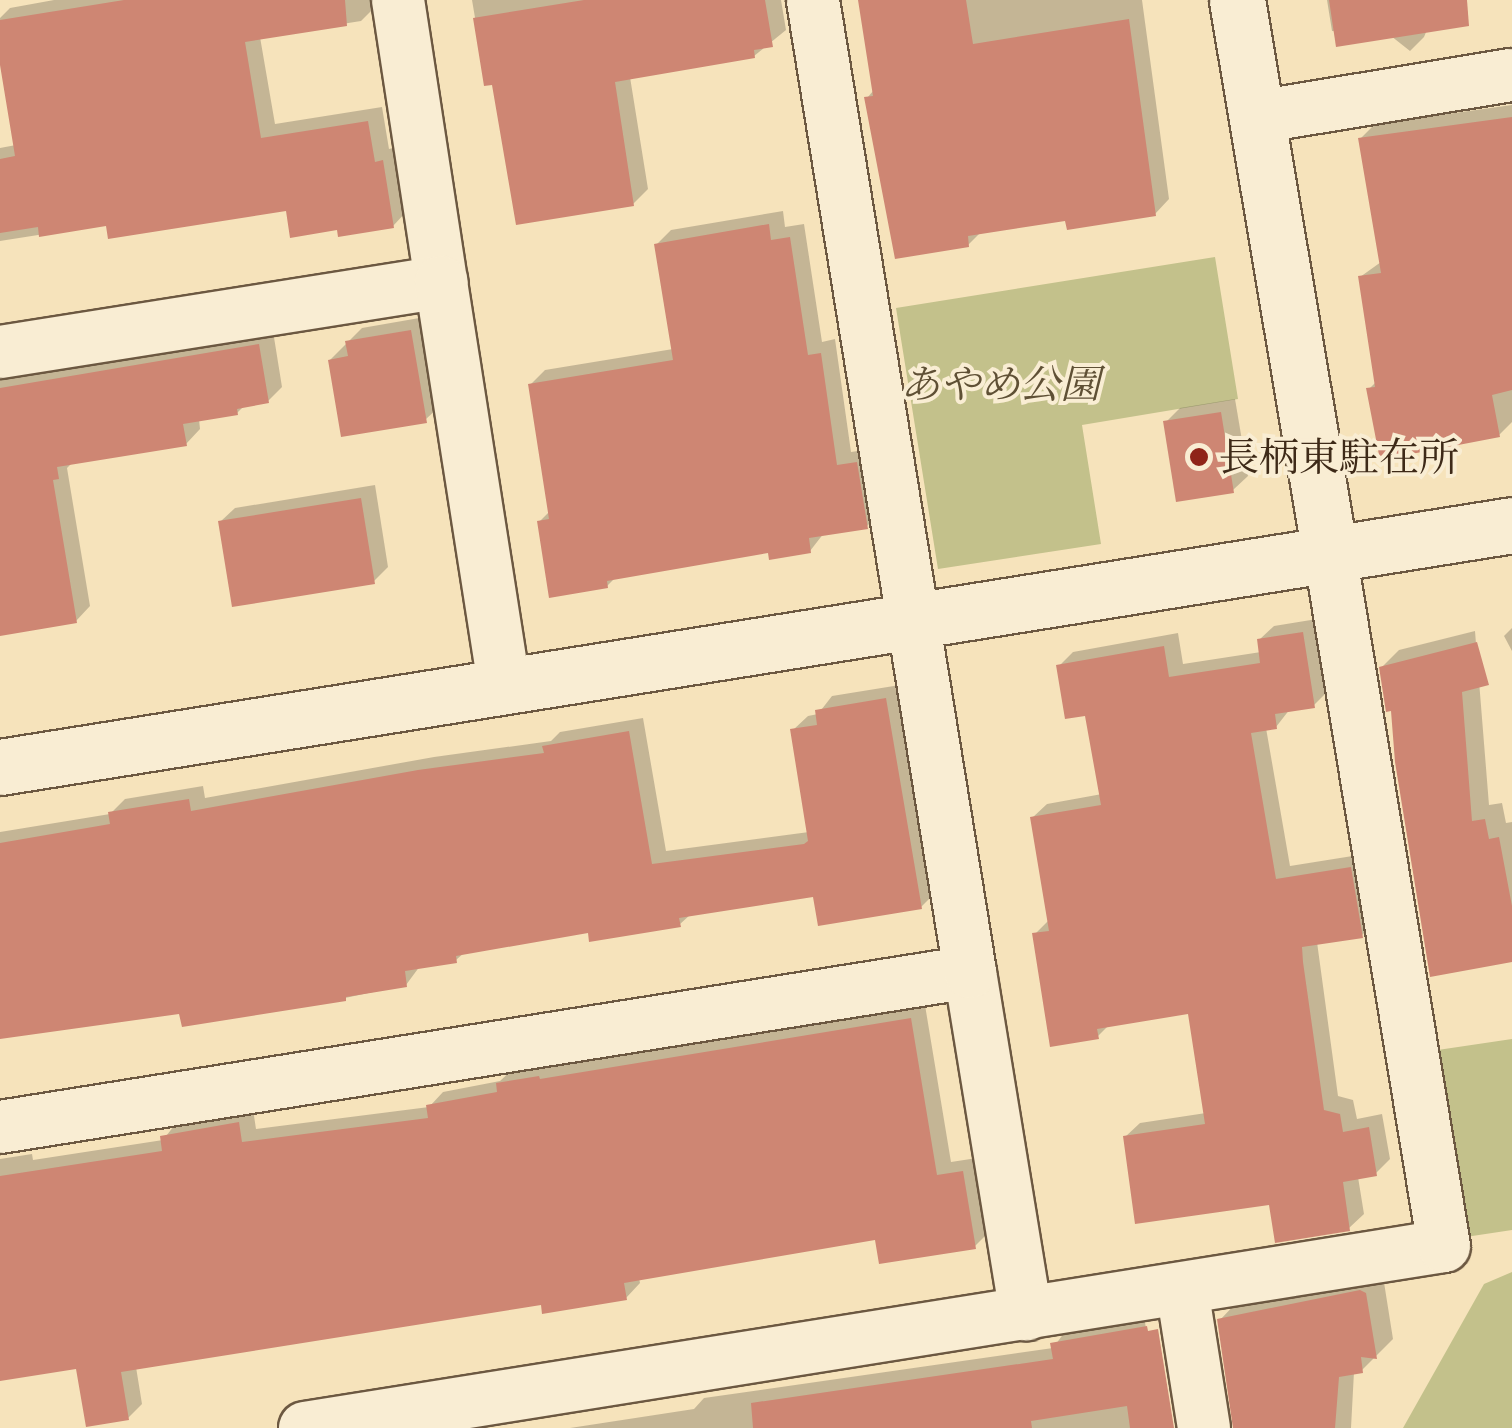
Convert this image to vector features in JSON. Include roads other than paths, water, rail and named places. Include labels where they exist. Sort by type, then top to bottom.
[{"type":"street","points":[[398,0],[504,685]]},
{"type":"street","points":[[813,0],[1026,1314]]},
{"type":"street","points":[[305,1428],[1444,1246],[1237,0]]},
{"type":"street","points":[[1257,117],[1512,75]]},
{"type":"street","points":[[0,352],[441,282]]},
{"type":"street","points":[[0,767],[1512,525]]},
{"type":"street","points":[[0,1127],[970,972]]},
{"type":"street","points":[[1182,1289],[1204,1428]]},
{"type":"place","name":"長柄東駐在所","points":[[1199,457]]},
{"type":"park label","name":"あやめ公園","points":[[1000,384]]}]
